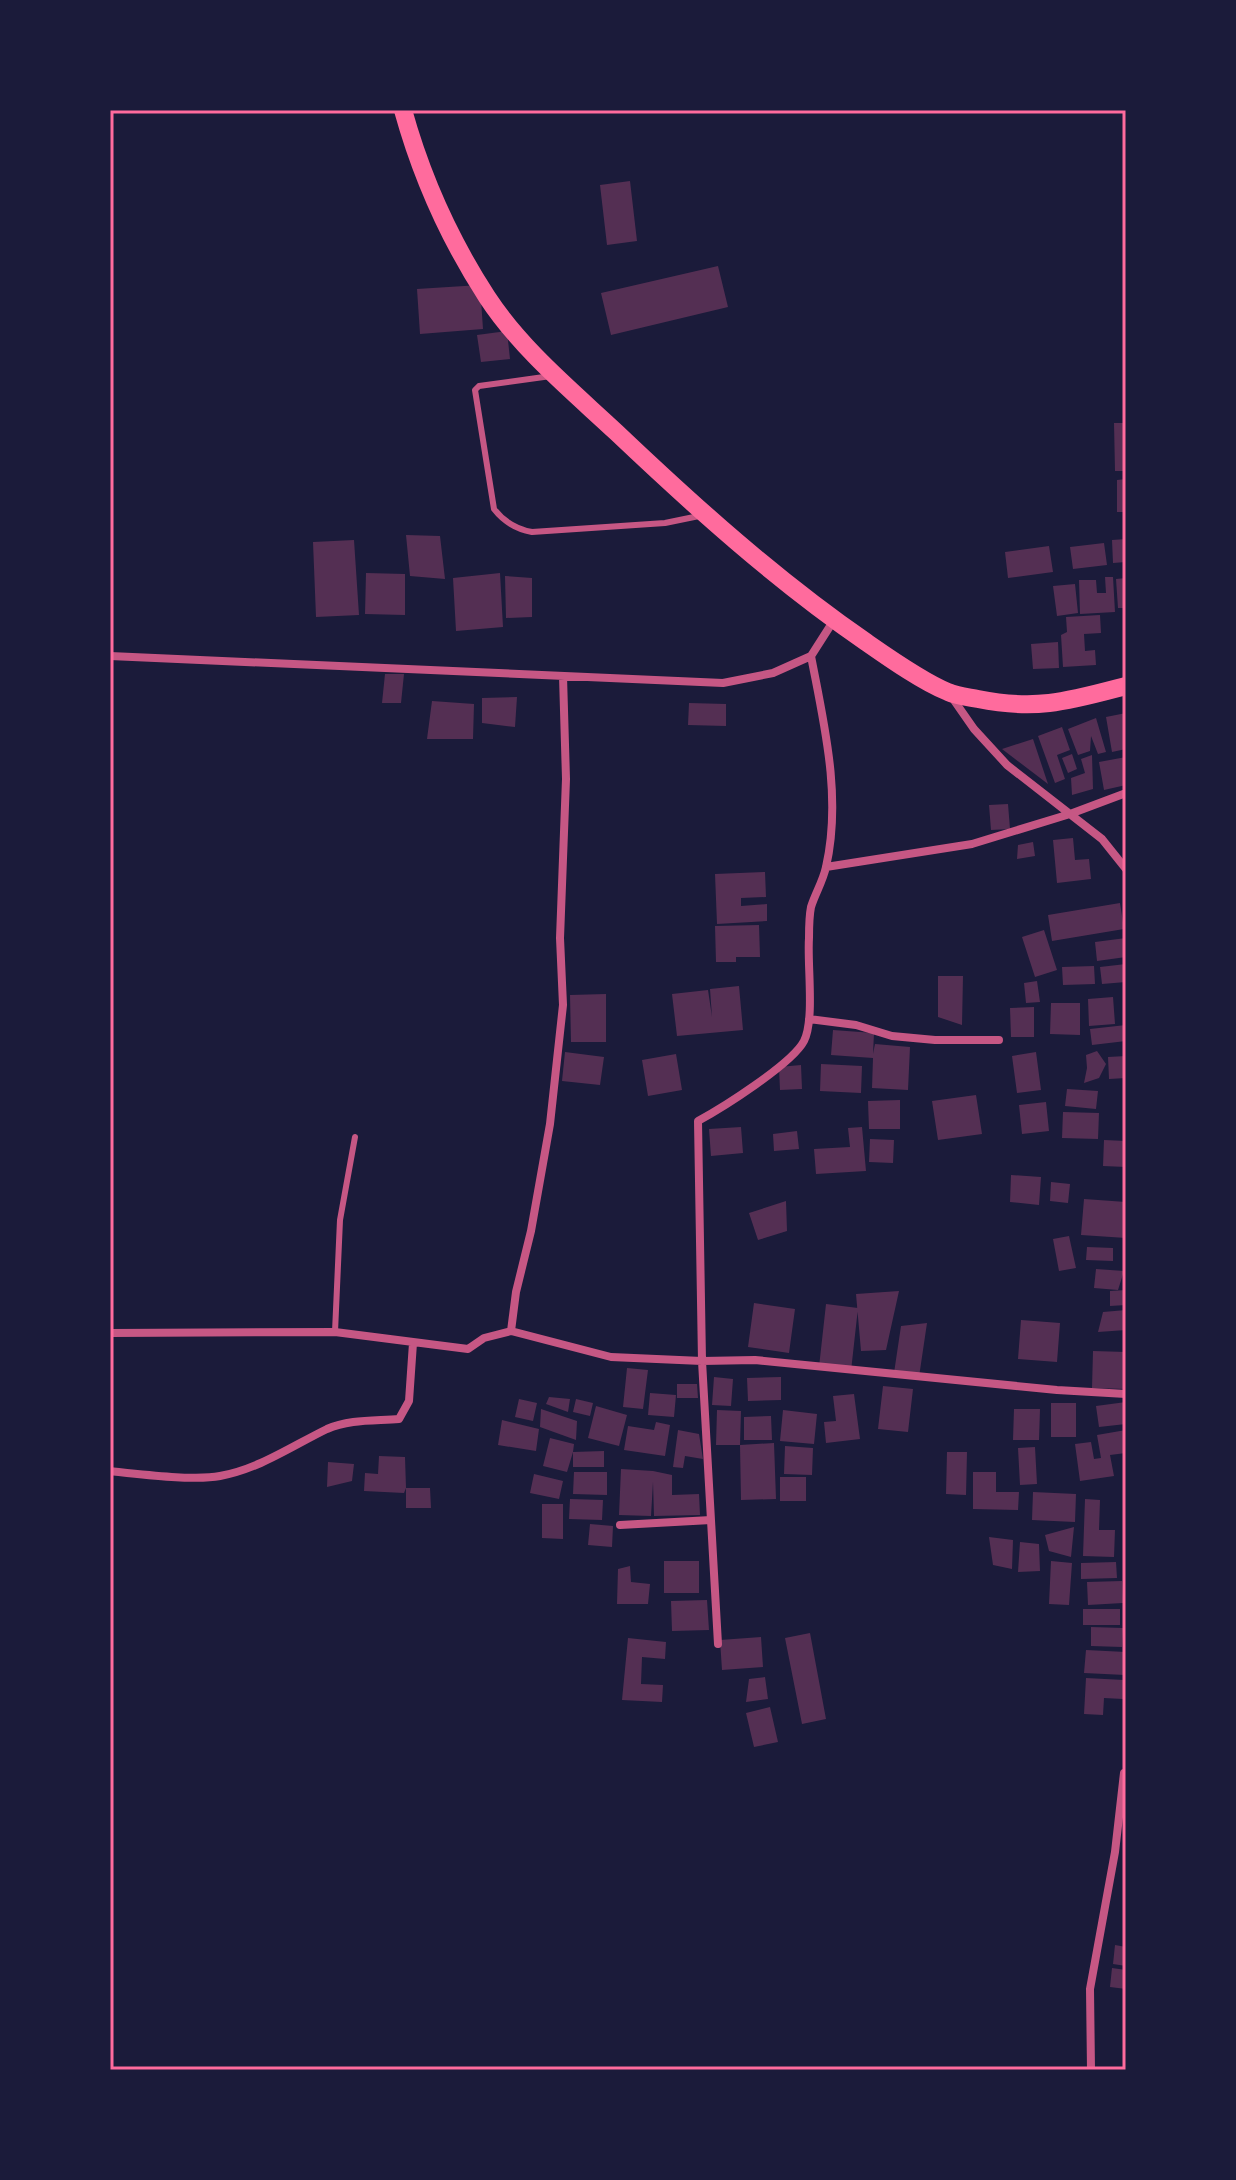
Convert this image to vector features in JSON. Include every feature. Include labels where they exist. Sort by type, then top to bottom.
[{"type":"highway","points":[[403,110],[440,211],[488,300],[553,376],[703,515],[834,620],[948,692],[1006,705],[1040,706],[1126,686]]},
{"type":"street","points":[[110,656],[723,683],[773,673],[811,656],[834,620]]},
{"type":"street","points":[[718,1644],[702,1361],[698,1121],[726,1106],[779,1067],[804,1042],[809,1019],[807,965],[811,910],[826,867],[831,809],[830,752],[811,656]]},
{"type":"street","points":[[511,1331],[550,1124],[563,1005],[560,938],[566,779],[563,676]]},
{"type":"street","points":[[948,692],[974,729],[1007,765],[1102,839],[1126,869]]},
{"type":"street","points":[[826,867],[972,844],[1126,793]]},
{"type":"street","points":[[809,1019],[856,1025],[892,1036],[999,1040]]},
{"type":"street","points":[[110,1333],[335,1332],[468,1349],[484,1338],[511,1331],[611,1357],[755,1360],[1042,1389],[1126,1394]]},
{"type":"street","points":[[110,1471],[218,1477],[256,1465],[305,1443],[329,1428],[360,1421],[399,1419],[409,1401],[413,1343]]},
{"type":"street","points":[[620,1525],[711,1520]]},
{"type":"street","points":[[1091,2070],[1090,1989],[1115,1852],[1124,1773]]},
{"type":"lane","points":[[553,376],[479,386],[475,390],[494,509],[500,517],[520,530],[532,532],[652,524],[703,515]]},
{"type":"lane","points":[[335,1332],[340,1220],[355,1137]]},
{"type":"building","points":[[630,181],[637,241],[607,245],[600,185]]},
{"type":"building","points":[[718,266],[728,307],[611,335],[601,293]]},
{"type":"building","points":[[480,285],[483,329],[420,334],[417,289]]},
{"type":"building","points":[[507,331],[510,359],[481,362],[477,335]]},
{"type":"building","points":[[1114,423],[1126,423],[1126,471],[1115,471]]},
{"type":"building","points":[[1126,479],[1126,512],[1117,512],[1117,480]]},
{"type":"building","points":[[406,535],[440,536],[445,579],[410,576]]},
{"type":"building","points":[[1126,539],[1126,562],[1113,563],[1112,540]]},
{"type":"building","points":[[354,540],[359,615],[316,617],[313,542]]},
{"type":"building","points":[[1104,543],[1107,565],[1073,569],[1070,547]]},
{"type":"building","points":[[1049,546],[1053,572],[1008,578],[1005,552]]},
{"type":"building","points":[[366,573],[405,574],[405,615],[365,614]]},
{"type":"building","points":[[500,573],[503,627],[456,631],[453,578]]},
{"type":"building","points":[[505,576],[532,578],[532,617],[506,618]]},
{"type":"building","points":[[1105,577],[1113,577],[1115,612],[1080,614],[1079,580],[1096,580],[1097,593],[1106,593]]},
{"type":"building","points":[[1126,578],[1126,608],[1118,608],[1116,579]]},
{"type":"building","points":[[1075,584],[1078,613],[1057,616],[1053,586]]},
{"type":"building","points":[[1100,615],[1101,633],[1084,634],[1085,651],[1095,650],[1096,665],[1063,667],[1061,635],[1067,632],[1066,617]]},
{"type":"building","points":[[1058,642],[1059,668],[1033,669],[1031,644]]},
{"type":"building","points":[[385,674],[404,674],[401,703],[382,703]]},
{"type":"building","points":[[517,697],[515,727],[482,723],[482,698]]},
{"type":"building","points":[[432,701],[474,704],[473,739],[427,739]]},
{"type":"building","points":[[689,703],[726,704],[726,726],[688,725]]},
{"type":"building","points":[[1126,713],[1126,749],[1112,752],[1106,717]]},
{"type":"building","points":[[1096,718],[1106,752],[1098,754],[1091,736],[1090,751],[1078,755],[1068,729]]},
{"type":"building","points":[[1062,727],[1070,750],[1057,755],[1065,779],[1055,783],[1038,736]]},
{"type":"building","points":[[1033,739],[1048,784],[1002,749]]},
{"type":"building","points":[[1072,754],[1077,769],[1068,773],[1062,758]]},
{"type":"building","points":[[1092,755],[1093,789],[1072,795],[1071,778],[1085,773],[1081,759]]},
{"type":"building","points":[[1126,757],[1126,785],[1104,790],[1099,762]]},
{"type":"building","points":[[1008,804],[1010,829],[991,830],[989,805]]},
{"type":"building","points":[[1073,838],[1075,860],[1089,859],[1091,879],[1057,883],[1053,840]]},
{"type":"building","points":[[1033,842],[1035,856],[1017,859],[1018,845]]},
{"type":"building","points":[[765,872],[766,897],[741,898],[741,906],[767,904],[767,921],[717,924],[715,874]]},
{"type":"building","points":[[1120,903],[1124,929],[1052,941],[1048,915]]},
{"type":"building","points":[[759,925],[760,957],[736,957],[736,962],[716,962],[715,926]]},
{"type":"building","points":[[1044,930],[1057,970],[1035,977],[1022,937]]},
{"type":"building","points":[[1126,938],[1126,957],[1097,961],[1095,942]]},
{"type":"building","points":[[1126,964],[1126,982],[1102,984],[1100,967]]},
{"type":"building","points":[[1094,966],[1095,984],[1063,985],[1062,967]]},
{"type":"building","points":[[938,976],[963,976],[962,1025],[938,1017]]},
{"type":"building","points":[[1037,981],[1040,1002],[1026,1003],[1024,983]]},
{"type":"building","points":[[739,986],[743,1030],[677,1036],[672,994],[708,990],[712,1017],[710,989]]},
{"type":"building","points":[[606,994],[606,1042],[571,1042],[570,995]]},
{"type":"building","points":[[1113,997],[1115,1024],[1089,1026],[1088,999]]},
{"type":"building","points":[[1051,1003],[1080,1003],[1080,1035],[1050,1034]]},
{"type":"building","points":[[1034,1007],[1034,1037],[1011,1037],[1010,1008]]},
{"type":"building","points":[[1126,1025],[1126,1041],[1092,1045],[1090,1029]]},
{"type":"building","points":[[833,1030],[874,1033],[873,1054],[875,1044],[910,1047],[908,1090],[872,1088],[873,1058],[831,1055]]},
{"type":"building","points":[[1097,1051],[1106,1064],[1099,1078],[1084,1083],[1086,1055]]},
{"type":"building","points":[[565,1052],[604,1057],[600,1085],[562,1081]]},
{"type":"building","points":[[1036,1052],[1041,1090],[1017,1093],[1012,1056]]},
{"type":"building","points":[[676,1054],[682,1090],[648,1096],[642,1060]]},
{"type":"building","points":[[1126,1056],[1126,1078],[1109,1079],[1108,1057]]},
{"type":"building","points":[[821,1064],[862,1066],[861,1093],[820,1091]]},
{"type":"building","points":[[801,1065],[802,1089],[780,1090],[779,1067]]},
{"type":"building","points":[[1067,1089],[1098,1091],[1096,1109],[1065,1106]]},
{"type":"building","points":[[976,1095],[982,1134],[938,1140],[932,1101]]},
{"type":"building","points":[[900,1100],[900,1129],[869,1129],[868,1101]]},
{"type":"building","points":[[1046,1102],[1049,1131],[1022,1134],[1019,1105]]},
{"type":"building","points":[[1063,1112],[1099,1113],[1098,1139],[1062,1138]]},
{"type":"building","points":[[741,1127],[743,1153],[711,1156],[709,1129]]},
{"type":"building","points":[[862,1127],[866,1171],[816,1174],[814,1149],[850,1147],[848,1128]]},
{"type":"building","points":[[797,1131],[799,1149],[774,1151],[773,1134]]},
{"type":"building","points":[[870,1139],[894,1140],[893,1163],[869,1162]]},
{"type":"building","points":[[1104,1140],[1126,1141],[1126,1167],[1103,1166]]},
{"type":"building","points":[[1011,1175],[1041,1177],[1039,1205],[1010,1202]]},
{"type":"building","points":[[1051,1182],[1070,1184],[1068,1203],[1050,1201]]},
{"type":"building","points":[[1084,1199],[1126,1202],[1126,1238],[1081,1235]]},
{"type":"building","points":[[786,1201],[787,1231],[758,1240],[749,1213]]},
{"type":"building","points":[[1069,1236],[1076,1268],[1059,1271],[1053,1239]]},
{"type":"building","points":[[1087,1247],[1113,1248],[1113,1261],[1086,1260]]},
{"type":"building","points":[[1096,1269],[1124,1271],[1118,1290],[1094,1288]]},
{"type":"building","points":[[1126,1290],[1126,1305],[1110,1306],[1110,1291]]},
{"type":"building","points":[[899,1291],[886,1350],[861,1351],[856,1294]]},
{"type":"building","points":[[754,1303],[795,1309],[789,1353],[748,1347]]},
{"type":"building","points":[[826,1304],[858,1308],[851,1371],[819,1367]]},
{"type":"building","points":[[1126,1310],[1126,1330],[1098,1332],[1103,1312]]},
{"type":"building","points":[[1021,1320],[1060,1323],[1057,1362],[1018,1359]]},
{"type":"building","points":[[927,1323],[919,1377],[894,1373],[901,1326]]},
{"type":"building","points":[[1093,1351],[1126,1352],[1126,1389],[1092,1388]]},
{"type":"building","points":[[627,1368],[648,1370],[643,1409],[623,1407]]},
{"type":"building","points":[[714,1377],[733,1379],[731,1406],[712,1405]]},
{"type":"building","points":[[781,1377],[781,1400],[748,1401],[747,1378]]},
{"type":"building","points":[[677,1384],[697,1384],[698,1398],[677,1398]]},
{"type":"building","points":[[883,1386],[913,1389],[908,1432],[878,1429]]},
{"type":"building","points":[[650,1393],[676,1395],[674,1417],[648,1415]]},
{"type":"building","points":[[854,1394],[860,1439],[826,1443],[824,1422],[836,1421],[833,1396]]},
{"type":"building","points":[[549,1397],[570,1399],[568,1412],[546,1404]]},
{"type":"building","points":[[519,1399],[537,1403],[533,1421],[515,1417]]},
{"type":"building","points":[[576,1399],[593,1403],[590,1416],[573,1412]]},
{"type":"building","points":[[1126,1402],[1126,1424],[1099,1427],[1096,1406]]},
{"type":"building","points":[[1051,1403],[1076,1403],[1076,1437],[1051,1437]]},
{"type":"building","points":[[596,1406],[627,1415],[619,1446],[588,1438]]},
{"type":"building","points":[[541,1409],[577,1421],[576,1440],[540,1427]]},
{"type":"building","points":[[1014,1409],[1040,1409],[1039,1440],[1013,1440]]},
{"type":"building","points":[[717,1410],[741,1411],[740,1445],[716,1445]]},
{"type":"building","points":[[783,1410],[817,1414],[814,1444],[780,1441]]},
{"type":"building","points":[[771,1416],[772,1440],[744,1440],[744,1417]]},
{"type":"building","points":[[502,1420],[539,1429],[536,1451],[498,1445]]},
{"type":"building","points":[[656,1422],[670,1425],[665,1456],[624,1450],[628,1426],[654,1430]]},
{"type":"building","points":[[678,1430],[699,1434],[703,1459],[685,1456],[683,1468],[673,1467]]},
{"type":"building","points":[[1126,1430],[1126,1453],[1110,1455],[1114,1476],[1080,1481],[1075,1444],[1091,1442],[1094,1459],[1101,1458],[1097,1435]]},
{"type":"building","points":[[550,1438],[574,1444],[567,1472],[543,1466]]},
{"type":"building","points":[[774,1443],[776,1499],[741,1500],[740,1445]]},
{"type":"building","points":[[785,1446],[813,1448],[812,1475],[784,1474]]},
{"type":"building","points":[[1035,1447],[1037,1484],[1020,1485],[1018,1448]]},
{"type":"building","points":[[604,1451],[604,1467],[573,1467],[573,1452]]},
{"type":"building","points":[[947,1452],[967,1452],[966,1495],[946,1494]]},
{"type":"building","points":[[379,1456],[405,1457],[404,1493],[364,1491],[365,1473],[378,1474]]},
{"type":"building","points":[[328,1462],[354,1464],[352,1481],[327,1487]]},
{"type":"building","points":[[621,1469],[672,1475],[672,1495],[699,1494],[700,1515],[654,1516],[653,1482],[651,1516],[619,1515]]},
{"type":"building","points":[[574,1472],[607,1472],[607,1495],[573,1494]]},
{"type":"building","points":[[973,1472],[996,1472],[996,1492],[1019,1492],[1018,1510],[973,1509]]},
{"type":"building","points":[[534,1474],[563,1481],[559,1499],[530,1493]]},
{"type":"building","points":[[780,1477],[806,1477],[806,1501],[780,1501]]},
{"type":"building","points":[[406,1488],[430,1488],[431,1508],[406,1508]]},
{"type":"building","points":[[1033,1492],[1076,1494],[1075,1522],[1032,1520]]},
{"type":"building","points":[[570,1499],[603,1500],[602,1520],[569,1519]]},
{"type":"building","points":[[1085,1499],[1100,1500],[1099,1530],[1115,1530],[1114,1557],[1083,1556]]},
{"type":"building","points":[[542,1504],[563,1504],[563,1539],[542,1538]]},
{"type":"building","points":[[590,1524],[613,1526],[612,1547],[588,1545]]},
{"type":"building","points":[[1074,1527],[1071,1557],[1049,1551],[1045,1535]]},
{"type":"building","points":[[989,1537],[1013,1540],[1012,1569],[993,1565]]},
{"type":"building","points":[[1020,1542],[1039,1544],[1040,1571],[1018,1572]]},
{"type":"building","points":[[664,1561],[699,1561],[699,1593],[664,1593]]},
{"type":"building","points":[[1051,1561],[1072,1563],[1069,1605],[1049,1604]]},
{"type":"building","points":[[1116,1562],[1117,1578],[1081,1579],[1081,1563]]},
{"type":"building","points":[[630,1566],[631,1582],[650,1584],[648,1604],[617,1604],[618,1569]]},
{"type":"building","points":[[1122,1581],[1123,1603],[1088,1605],[1087,1582]]},
{"type":"building","points":[[707,1600],[709,1630],[672,1631],[671,1601]]},
{"type":"building","points":[[1083,1609],[1120,1609],[1120,1625],[1083,1625]]},
{"type":"building","points":[[1091,1627],[1123,1628],[1122,1647],[1091,1646]]},
{"type":"building","points":[[810,1633],[826,1719],[802,1724],[785,1638]]},
{"type":"building","points":[[761,1637],[763,1667],[722,1670],[720,1640]]},
{"type":"building","points":[[628,1638],[666,1642],[665,1659],[642,1657],[641,1684],[663,1685],[662,1702],[622,1700]]},
{"type":"building","points":[[1086,1650],[1126,1652],[1125,1675],[1084,1673]]},
{"type":"building","points":[[765,1677],[768,1699],[746,1702],[749,1679]]},
{"type":"building","points":[[1086,1678],[1124,1680],[1123,1699],[1104,1698],[1103,1715],[1084,1714]]},
{"type":"building","points":[[770,1707],[778,1742],[754,1747],[746,1713]]},
{"type":"building","points":[[1115,1945],[1126,1947],[1126,1966],[1113,1964]]},
{"type":"building","points":[[1112,1968],[1126,1970],[1126,1989],[1110,1987]]}]
